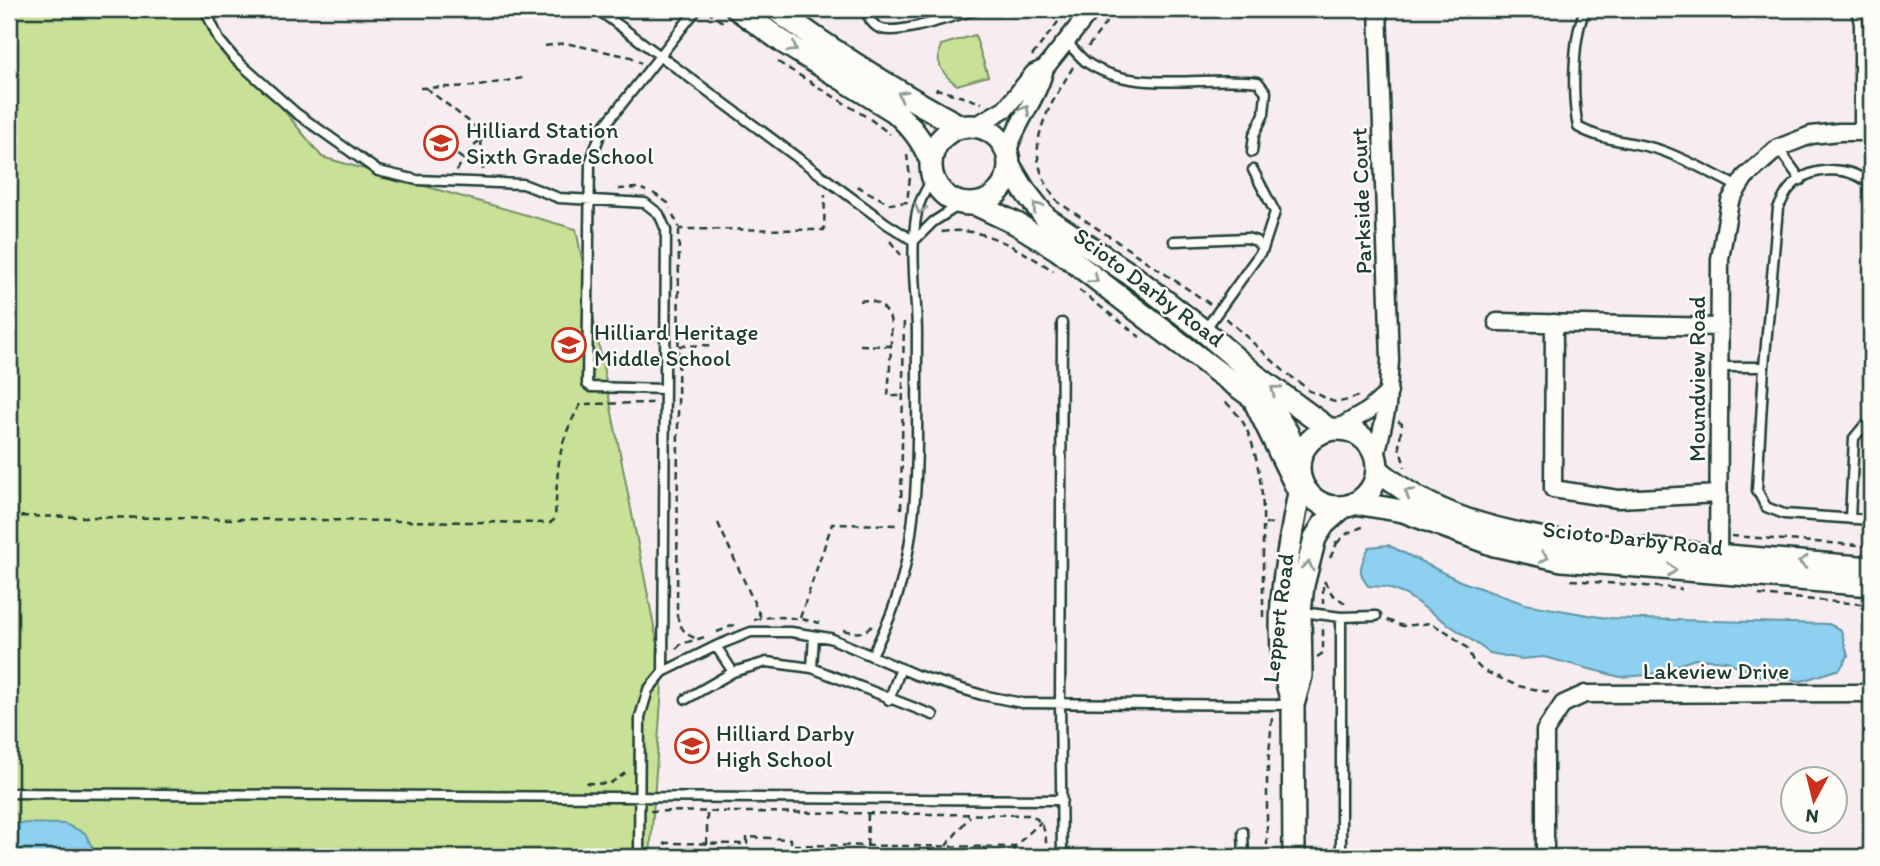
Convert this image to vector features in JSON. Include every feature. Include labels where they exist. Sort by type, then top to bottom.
[{"type":"main road","points":[[731,16],[783,42],[894,111],[910,125],[923,142],[939,190],[949,198],[968,204],[986,201],[997,194],[1005,184],[1008,159],[997,137],[987,130],[969,127],[873,78],[775,9]]},
{"type":"main road","points":[[932,170],[933,152],[940,140],[950,132],[969,127]]},
{"type":"main road","name":"Scioto Darby Road","points":[[1008,159],[1024,190],[1046,218],[1133,276],[1255,375],[1334,429]]},
{"type":"main road","name":"Scioto Darby Road","points":[[968,204],[1017,224],[1057,249],[1255,399],[1270,406],[1287,432],[1300,479]]},
{"type":"main road","points":[[1255,399],[1259,413],[1300,479],[1312,498],[1323,504],[1349,505],[1369,493],[1375,482],[1377,463],[1371,446],[1362,436],[1350,430],[1334,429],[1312,438],[1304,449],[1300,479]]},
{"type":"main road","name":"Scioto Darby Road","points":[[1377,463],[1407,493],[1438,510],[1477,524],[1569,542],[1871,568]]},
{"type":"main road","name":"Leppert Road","points":[[1294,857],[1283,705],[1280,612],[1300,479]]},
{"type":"main road","name":"Scioto Darby Road","points":[[1349,505],[1402,511],[1494,545],[1527,554],[1599,565],[1718,555],[1871,585]]},
{"type":"main road","name":"Leppert Road","points":[[1283,705],[1301,676],[1300,612],[1308,561],[1315,538],[1321,529],[1349,505]]},
{"type":"street","points":[[969,127],[1006,108],[1034,73],[1045,68],[1092,9]]},
{"type":"street","name":"Parkside Court","points":[[1377,463],[1389,392],[1378,9]]},
{"type":"street","points":[[1008,159],[1012,134],[1043,78],[1045,68]]},
{"type":"street","name":"Moundview Road","points":[[1718,555],[1720,259],[1730,201],[1745,177],[1778,148],[1811,135],[1865,132]]},
{"type":"street","points":[[1497,322],[1720,327]]},
{"type":"street","points":[[1554,323],[1553,489],[1618,499],[1719,494]]},
{"type":"street","points":[[1334,429],[1368,411],[1389,392]]},
{"type":"street","name":"Lakeview Drive","points":[[1563,704],[1585,694],[1871,693]]},
{"type":"street","points":[[1545,857],[1545,731],[1563,704]]},
{"type":"lane","points":[[205,9],[219,40],[234,58],[296,113],[378,171],[418,180],[523,184],[559,198],[645,203],[659,214],[666,230],[663,672]]},
{"type":"lane","points":[[597,9],[887,224],[914,241]]},
{"type":"lane","points":[[665,389],[591,387],[587,384],[590,163],[602,129],[697,9]]},
{"type":"lane","points":[[865,9],[871,22],[881,29],[897,30],[979,9]]},
{"type":"lane","points":[[1586,9],[1580,19],[1576,42],[1575,112],[1578,127],[1602,138],[1662,151],[1738,187]]},
{"type":"lane","name":"Moundview Road","points":[[1857,9],[1865,132]]},
{"type":"lane","points":[[1067,42],[1081,56],[1110,74],[1136,81],[1235,79],[1258,82],[1266,92],[1264,114],[1254,135],[1252,152]]},
{"type":"lane","points":[[1778,148],[1801,180]]},
{"type":"lane","points":[[873,655],[894,606],[910,541],[914,501],[917,323],[914,241],[917,209],[932,170]]},
{"type":"lane","points":[[1204,331],[1263,249],[1275,212],[1254,170]]},
{"type":"lane","points":[[1871,185],[1852,173],[1828,170],[1810,173],[1790,188],[1779,208],[1764,367],[1757,490],[1766,507],[1784,514],[1871,520]]},
{"type":"lane","points":[[914,241],[933,222],[968,204]]},
{"type":"lane","points":[[1174,240],[1247,239],[1256,241],[1263,249]]},
{"type":"lane","points":[[1062,323],[1062,857]]},
{"type":"lane","points":[[1720,368],[1764,367]]},
{"type":"lane","points":[[1850,519],[1854,438],[1863,426],[1871,426]]},
{"type":"lane","points":[[1300,612],[1341,617],[1376,616]]},
{"type":"lane","points":[[1341,617],[1341,857]]},
{"type":"lane","points":[[639,857],[640,717],[648,690],[663,672],[751,632],[791,632],[830,638],[916,675],[982,695],[1022,703],[1283,705]]},
{"type":"lane","points":[[812,668],[814,636]]},
{"type":"lane","points":[[716,646],[733,672]]},
{"type":"lane","points":[[686,699],[733,672],[767,662],[812,668],[933,715]]},
{"type":"lane","points":[[889,700],[901,668]]},
{"type":"lane","points":[[9,793],[1062,800]]},
{"type":"lane","points":[[1243,832],[1244,857]]},
{"type":"path","points":[[219,9],[223,19]]},
{"type":"path","points":[[705,9],[731,16]]},
{"type":"path","points":[[1116,9],[1081,56],[1044,115],[1036,146],[1048,190],[1058,202],[1218,311],[1284,372],[1308,389]]},
{"type":"path","points":[[545,46],[565,43],[631,57],[649,68]]},
{"type":"path","points":[[777,61],[897,139]]},
{"type":"path","points":[[420,88],[478,86],[523,78]]},
{"type":"path","points":[[426,88],[485,134],[463,159],[456,172],[470,172]]},
{"type":"path","points":[[937,89],[983,103]]},
{"type":"path","points":[[481,139],[483,172]]},
{"type":"path","points":[[452,151],[463,159]]},
{"type":"path","points":[[854,185],[890,204],[907,202],[910,177],[907,155]]},
{"type":"path","points":[[589,187],[639,188],[656,194],[668,203],[680,229],[677,616],[681,629],[698,639]]},
{"type":"path","points":[[680,229],[824,230],[825,192],[834,198]]},
{"type":"path","points":[[933,222],[943,232],[957,230],[989,237],[1024,253],[1063,277]]},
{"type":"path","points":[[887,238],[900,250],[903,257]]},
{"type":"path","points":[[1074,286],[1141,338]]},
{"type":"path","points":[[860,301],[867,299],[881,305],[891,319],[888,396],[904,396]]},
{"type":"path","points":[[799,618],[832,524],[900,525],[904,316]]},
{"type":"path","points":[[679,346],[715,345]]},
{"type":"path","points":[[860,345],[890,346]]},
{"type":"path","points":[[1222,397],[1242,421],[1254,452],[1264,496],[1261,612],[1264,624]]},
{"type":"path","points":[[9,516],[550,523],[555,519],[560,448],[568,425],[581,404],[680,402]]},
{"type":"path","points":[[718,523],[761,618]]},
{"type":"path","points":[[1263,523],[1293,526]]},
{"type":"path","points":[[1321,529],[1338,543],[1327,563]]},
{"type":"path","points":[[1718,555],[1871,546]]},
{"type":"path","points":[[1325,573],[1323,583],[1344,603],[1403,626],[1430,623],[1467,648],[1473,661],[1482,670],[1518,686],[1553,692],[1563,704]]},
{"type":"path","points":[[750,621],[761,618],[799,618],[822,624]]},
{"type":"path","points":[[834,627],[855,633],[866,632],[879,619]]},
{"type":"path","points":[[664,659],[681,644],[739,624]]},
{"type":"path","points":[[1267,857],[1267,780],[1283,705]]},
{"type":"path","points":[[586,783],[609,784],[629,770]]},
{"type":"path","points":[[867,857],[868,799]]},
{"type":"path","points":[[650,811],[1032,815],[1041,822],[1046,832],[1046,857]]},
{"type":"path","points":[[707,811],[707,857]]},
{"type":"path","points":[[946,846],[971,814]]},
{"type":"path","points":[[665,857],[665,843],[747,844],[747,838],[791,839],[791,845],[1014,847],[1041,822]]},
{"type":"path","points":[[982,847],[993,857]]},
{"type":"path","points":[[1014,847],[1014,857]]},
{"type":"green space","points":[[9,9],[201,9],[322,157],[576,229],[663,672],[650,857],[9,857]]},
{"type":"green space","points":[[975,35],[988,76],[957,85],[947,77],[939,63],[941,45]]},
{"type":"water","points":[[1388,545],[1460,581],[1525,604],[1606,618],[1829,624],[1841,630],[1848,656],[1840,669],[1802,681],[1759,676],[1727,661],[1695,659],[1649,675],[1620,677],[1544,657],[1521,659],[1490,653],[1406,595],[1386,587],[1368,586],[1362,576],[1361,567],[1369,547]]},
{"type":"water","points":[[9,823],[65,824],[85,833],[97,857],[9,857]]},
{"type":"place","name":"Hilliard Station Sixth Grade School","points":[[441,143]]},
{"type":"place","name":"Hilliard Heritage Middle School","points":[[569,345]]},
{"type":"place","name":"Hilliard Darby High School","points":[[692,746]]}]
